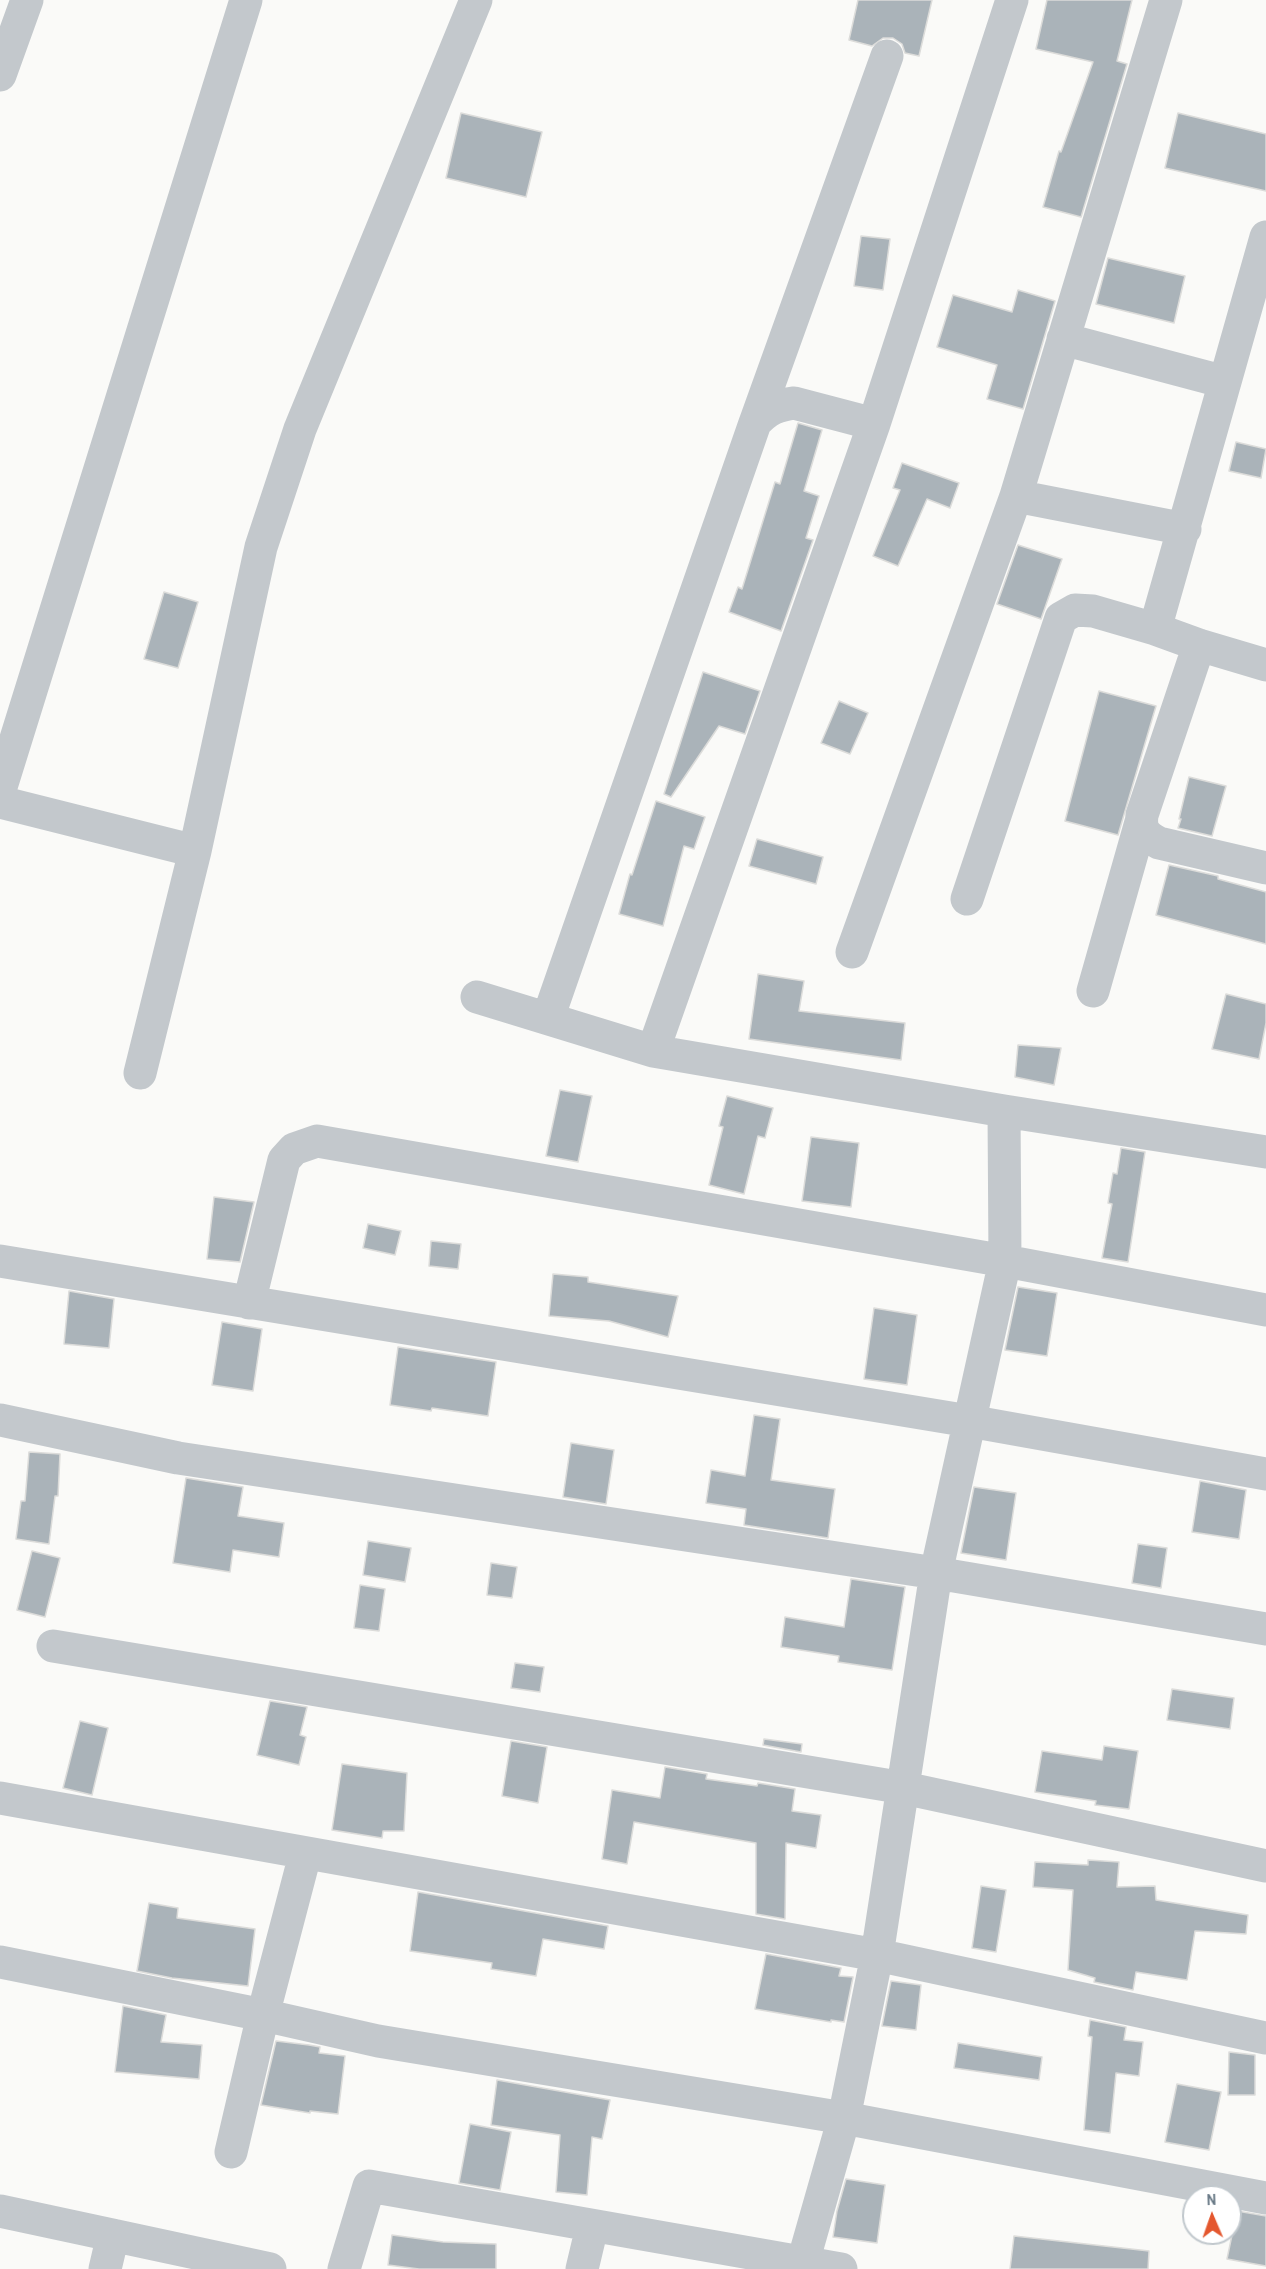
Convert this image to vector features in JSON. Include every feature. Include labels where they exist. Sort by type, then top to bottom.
[{"type":"street","points":[[0,75],[27,0]]},
{"type":"street","points":[[0,790],[246,0]]},
{"type":"street","points":[[140,1073],[195,851],[261,546],[300,429],[476,0]]},
{"type":"street","points":[[653,1051],[874,424],[1012,0]]},
{"type":"street","points":[[852,952],[1016,496],[1166,0]]},
{"type":"street","points":[[548,1018],[755,423],[887,56]]},
{"type":"street","points":[[1155,629],[1266,237]]},
{"type":"street","points":[[1063,339],[1226,382]]},
{"type":"street","points":[[755,423],[766,411],[781,404],[794,403],[874,424]]},
{"type":"street","points":[[1016,496],[1185,529]]},
{"type":"street","points":[[967,898],[1061,618],[1075,610],[1093,611],[1266,665]]},
{"type":"street","points":[[1093,991],[1141,822],[1199,645]]},
{"type":"street","points":[[0,802],[195,851]]},
{"type":"street","points":[[1141,822],[1146,836],[1159,843],[1266,868]]},
{"type":"street","points":[[477,997],[653,1051],[1004,1111],[1266,1152]]},
{"type":"street","points":[[803,2262],[844,2118],[877,1955],[936,1573],[1005,1261],[1004,1111]]},
{"type":"street","points":[[249,1303],[284,1160],[294,1149],[317,1141],[1005,1261],[1266,1310]]},
{"type":"street","points":[[0,1262],[969,1421],[1266,1474]]},
{"type":"street","points":[[0,1420],[178,1458],[936,1573],[1266,1629]]},
{"type":"street","points":[[53,1646],[904,1788],[1266,1866]]},
{"type":"street","points":[[0,1798],[305,1855],[877,1955],[1266,2038]]},
{"type":"street","points":[[231,2152],[263,2015],[305,1855]]},
{"type":"street","points":[[0,1962],[263,2015],[378,2041],[844,2118],[1266,2198]]},
{"type":"street","points":[[344,2269],[369,2186],[592,2227],[759,2262],[803,2262],[841,2269]]},
{"type":"street","points":[[0,2211],[270,2269]]},
{"type":"street","points":[[582,2269],[592,2227]]},
{"type":"street","points":[[105,2269],[113,2235]]},
{"type":"building","points":[[858,0],[932,0],[919,56],[905,53],[902,44],[893,38],[883,38],[872,46],[849,40]]},
{"type":"building","points":[[1047,0],[1132,0],[1117,61],[1127,64],[1081,217],[1043,207],[1059,151],[1061,152],[1093,62],[1036,49]]},
{"type":"building","points":[[461,113],[542,132],[526,197],[446,178]]},
{"type":"building","points":[[1178,113],[1266,134],[1266,191],[1165,168]]},
{"type":"building","points":[[861,236],[890,239],[883,290],[854,286]]},
{"type":"building","points":[[1108,258],[1185,276],[1174,323],[1096,304]]},
{"type":"building","points":[[1018,290],[1055,301],[1023,409],[987,399],[997,365],[937,347],[953,295],[1012,312]]},
{"type":"building","points":[[798,423],[822,430],[804,491],[819,496],[806,538],[813,540],[781,631],[729,612],[738,587],[742,589],[775,482],[780,484]]},
{"type":"building","points":[[1236,442],[1266,449],[1261,478],[1229,471]]},
{"type":"building","points":[[902,463],[959,483],[950,508],[927,499],[898,566],[873,556],[900,490],[893,488]]},
{"type":"building","points":[[1018,545],[1062,559],[1041,619],[997,604]]},
{"type":"building","points":[[164,592],[198,602],[178,668],[144,659]]},
{"type":"building","points":[[703,672],[760,691],[745,734],[719,726],[671,797],[664,794]]},
{"type":"building","points":[[1099,691],[1156,706],[1118,835],[1065,821]]},
{"type":"building","points":[[839,701],[868,713],[850,754],[821,743]]},
{"type":"building","points":[[1189,777],[1226,786],[1212,836],[1178,828]]},
{"type":"building","points":[[656,801],[705,817],[694,849],[684,846],[663,926],[619,914],[630,874],[632,875]]},
{"type":"building","points":[[757,839],[823,857],[816,884],[749,866]]},
{"type":"building","points":[[1169,865],[1218,876],[1218,879],[1266,892],[1266,944],[1156,915]]},
{"type":"building","points":[[758,974],[804,981],[799,1011],[905,1023],[901,1060],[749,1039]]},
{"type":"building","points":[[1226,994],[1266,1004],[1266,1023],[1259,1059],[1212,1049]]},
{"type":"building","points":[[1018,1045],[1061,1048],[1054,1085],[1015,1077]]},
{"type":"building","points":[[560,1090],[592,1096],[578,1162],[546,1156]]},
{"type":"building","points":[[727,1096],[773,1108],[765,1138],[758,1136],[744,1194],[709,1185],[723,1127],[719,1126]]},
{"type":"building","points":[[811,1137],[859,1143],[851,1207],[802,1201]]},
{"type":"building","points":[[1121,1148],[1145,1152],[1128,1262],[1102,1258],[1112,1204],[1108,1203],[1113,1173],[1117,1174]]},
{"type":"building","points":[[214,1197],[254,1202],[240,1262],[207,1259]]},
{"type":"building","points":[[368,1224],[401,1231],[395,1255],[363,1248]]},
{"type":"building","points":[[431,1241],[461,1244],[458,1269],[429,1266]]},
{"type":"building","points":[[553,1274],[588,1277],[588,1282],[678,1296],[668,1337],[609,1321],[549,1316]]},
{"type":"building","points":[[1018,1287],[1057,1293],[1047,1356],[1005,1350]]},
{"type":"building","points":[[69,1291],[114,1299],[109,1348],[64,1344]]},
{"type":"building","points":[[874,1308],[917,1315],[907,1385],[864,1379]]},
{"type":"building","points":[[222,1322],[262,1329],[253,1391],[212,1385]]},
{"type":"building","points":[[398,1347],[496,1362],[488,1416],[390,1405]]},
{"type":"building","points":[[754,1415],[780,1419],[771,1480],[835,1489],[828,1538],[744,1525],[746,1509],[706,1503],[711,1470],[745,1476]]},
{"type":"building","points":[[571,1443],[614,1450],[606,1504],[563,1497]]},
{"type":"building","points":[[29,1452],[60,1454],[58,1496],[55,1496],[49,1544],[16,1539],[21,1501],[25,1501]]},
{"type":"building","points":[[186,1478],[243,1487],[238,1516],[284,1523],[279,1557],[233,1550],[230,1572],[173,1563]]},
{"type":"building","points":[[1200,1481],[1246,1490],[1239,1539],[1192,1532]]},
{"type":"building","points":[[974,1487],[1016,1493],[1006,1560],[961,1553]]},
{"type":"building","points":[[368,1541],[411,1548],[405,1582],[363,1575]]},
{"type":"building","points":[[1138,1544],[1167,1548],[1161,1588],[1132,1583]]},
{"type":"building","points":[[32,1551],[60,1558],[45,1617],[17,1610]]},
{"type":"building","points":[[491,1563],[517,1567],[512,1598],[487,1595]]},
{"type":"building","points":[[851,1579],[905,1587],[892,1670],[838,1662],[839,1656],[781,1647],[785,1617],[844,1627]]},
{"type":"building","points":[[360,1585],[385,1589],[379,1631],[354,1628]]},
{"type":"building","points":[[515,1663],[544,1667],[540,1692],[511,1688]]},
{"type":"building","points":[[1172,1689],[1234,1698],[1230,1729],[1167,1720]]},
{"type":"building","points":[[270,1701],[307,1707],[300,1735],[306,1737],[299,1765],[257,1755]]},
{"type":"building","points":[[80,1721],[108,1728],[92,1795],[63,1788]]},
{"type":"building","points":[[764,1739],[802,1744],[801,1752],[763,1745]]},
{"type":"building","points":[[511,1741],[547,1747],[538,1803],[502,1796]]},
{"type":"building","points":[[1104,1746],[1138,1751],[1129,1809],[1095,1805],[1096,1801],[1035,1792],[1042,1751],[1102,1760]]},
{"type":"building","points":[[342,1764],[407,1773],[404,1831],[383,1831],[382,1838],[332,1830]]},
{"type":"building","points":[[665,1767],[707,1774],[706,1779],[757,1786],[758,1783],[795,1789],[792,1811],[821,1815],[816,1848],[786,1843],[785,1919],[756,1914],[756,1843],[634,1822],[627,1864],[602,1859],[612,1790],[660,1798]]},
{"type":"building","points":[[1088,1860],[1119,1862],[1117,1887],[1155,1886],[1156,1900],[1248,1915],[1246,1934],[1195,1931],[1187,1980],[1136,1972],[1133,1990],[1094,1982],[1095,1978],[1068,1970],[1073,1890],[1033,1887],[1035,1862],[1088,1865]]},
{"type":"building","points":[[981,1886],[1006,1890],[996,1952],[972,1948]]},
{"type":"building","points":[[418,1892],[608,1926],[604,1949],[543,1939],[536,1976],[491,1969],[492,1963],[410,1951]]},
{"type":"building","points":[[149,1903],[178,1908],[177,1918],[255,1929],[248,1986],[172,1978],[137,1971]]},
{"type":"building","points":[[766,1954],[841,1968],[839,1976],[853,1977],[844,2022],[831,2020],[831,2022],[755,2009]]},
{"type":"building","points":[[891,1981],[921,1985],[916,2030],[882,2026]]},
{"type":"building","points":[[123,2006],[166,2015],[161,2042],[202,2045],[199,2079],[115,2072]]},
{"type":"building","points":[[1090,2020],[1126,2027],[1124,2040],[1143,2042],[1139,2076],[1116,2073],[1110,2133],[1084,2130],[1092,2037],[1088,2036]]},
{"type":"building","points":[[276,2041],[320,2047],[319,2053],[345,2056],[338,2114],[310,2111],[310,2113],[261,2105]]},
{"type":"building","points":[[958,2043],[1042,2057],[1039,2080],[954,2068]]},
{"type":"building","points":[[1229,2052],[1255,2055],[1255,2095],[1228,2095]]},
{"type":"building","points":[[497,2080],[610,2100],[602,2139],[592,2137],[587,2195],[556,2192],[560,2135],[491,2125]]},
{"type":"building","points":[[1177,2084],[1221,2092],[1209,2150],[1165,2142]]},
{"type":"building","points":[[470,2124],[511,2132],[500,2190],[459,2183]]},
{"type":"building","points":[[846,2179],[885,2185],[877,2243],[833,2237]]},
{"type":"building","points":[[1242,2212],[1266,2216],[1266,2266],[1227,2259],[1230,2245],[1242,2245]]},
{"type":"building","points":[[392,2235],[443,2242],[496,2244],[496,2269],[419,2269],[388,2265]]},
{"type":"building","points":[[1014,2236],[1149,2251],[1148,2269],[1010,2269]]}]
